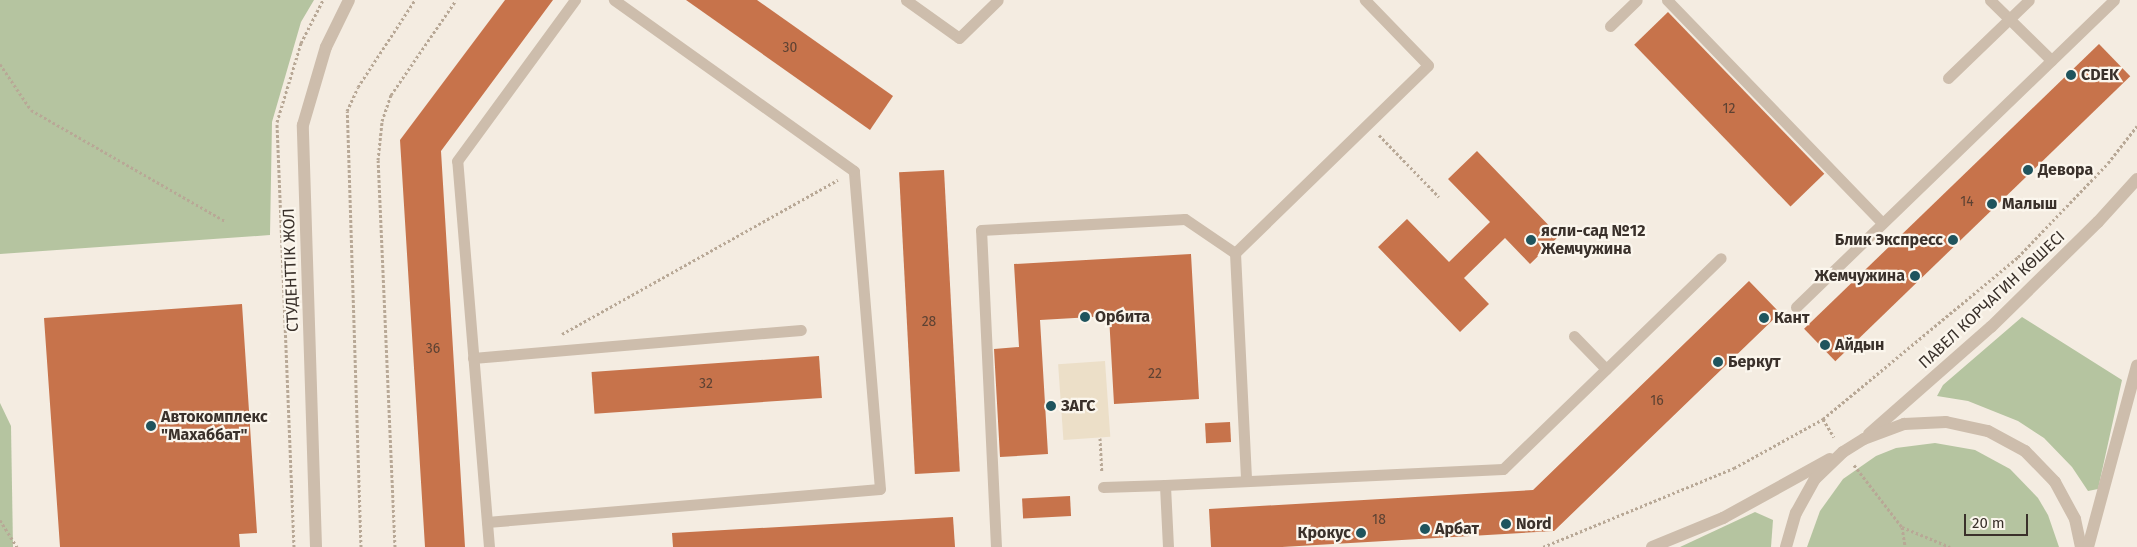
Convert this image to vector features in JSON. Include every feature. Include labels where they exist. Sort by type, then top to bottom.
[{"type":"street","name":"СТУДЕНТТІК ЖОЛ","points":[[316,547],[303,125],[326,47],[349,0]]},
{"type":"street","name":"ПАВЕЛ КОРЧАГИН КӨШЕСІ","points":[[1864,438],[1991,327],[2098,222],[2137,179]]},
{"type":"street","points":[[2088,547],[2137,364]]},
{"type":"street","points":[[1652,547],[1723,518],[1843,452],[1864,438],[1904,424],[1946,422],[1988,431],[2025,452],[2055,482],[2075,519],[2081,547]]},
{"type":"street","points":[[1786,547],[1796,513],[1815,479],[1843,452]]},
{"type":"lane","points":[[489,547],[457,162],[575,0]]},
{"type":"lane","points":[[487,522],[880,489],[854,171],[614,0]]},
{"type":"lane","points":[[906,0],[959,38],[998,0]]},
{"type":"lane","points":[[1246,481],[1235,252],[1428,65],[1365,0]]},
{"type":"lane","points":[[1610,26],[1637,0]]},
{"type":"lane","points":[[1667,0],[1882,223]]},
{"type":"lane","points":[[1990,0],[2051,60]]},
{"type":"lane","points":[[1948,78],[2029,0]]},
{"type":"lane","points":[[1796,306],[2114,0]]},
{"type":"lane","points":[[996,547],[981,230],[1184,219],[1235,252]]},
{"type":"lane","points":[[1103,487],[1503,469],[1721,258]]},
{"type":"lane","points":[[473,358],[801,330]]},
{"type":"lane","points":[[1574,336],[1606,369]]},
{"type":"lane","points":[[1165,484],[1168,547]]},
{"type":"path","points":[[294,547],[277,122],[301,43],[323,0]]},
{"type":"path","points":[[361,547],[346,120],[358,87],[415,0]]},
{"type":"path","points":[[395,547],[378,160],[382,121],[391,95],[456,0]]},
{"type":"path","points":[[0,64],[31,110],[225,221]]},
{"type":"path","points":[[1368,123],[1439,197]]},
{"type":"path","points":[[1543,547],[1734,468],[1823,419],[2018,258],[2108,163],[2137,126]]},
{"type":"path","points":[[552,339],[854,171]]},
{"type":"path","points":[[1823,419],[1843,452],[1902,526],[1950,547]]},
{"type":"path","points":[[1100,438],[1103,487]]},
{"type":"path","points":[[0,520],[17,547]]},
{"type":"path","points":[[1902,526],[1905,547]]},
{"type":"green space","points":[[0,0],[314,0],[301,22],[272,122],[270,235],[0,254]]},
{"type":"green space","points":[[2022,317],[2122,380],[2098,489],[2088,491],[2072,467],[2044,438],[2018,421],[1968,401],[1937,396],[1943,385]]},
{"type":"green space","points":[[0,403],[11,426],[13,547],[0,547]]},
{"type":"green space","points":[[1935,443],[1975,450],[2010,469],[2038,498],[2048,515],[2059,547],[1807,547],[1820,511],[1843,479],[1876,456],[1896,448]]},
{"type":"green space","points":[[1755,512],[1773,520],[1771,547],[1680,547]]},
{"type":"shaded area","points":[[1105,361],[1110,437],[1063,440],[1058,364]]},
{"type":"building","points":[[505,0],[553,0],[441,151],[465,547],[425,547],[400,140]]},
{"type":"building","points":[[686,0],[757,0],[893,96],[870,130]]},
{"type":"building","points":[[1668,12],[1824,174],[1790,207],[1634,45]]},
{"type":"building","points":[[2099,44],[2130,76],[1835,361],[1804,329]]},
{"type":"building","name":"ясли-сад №12 Жемчужина","points":[[1477,151],[1559,236],[1530,264],[1505,238],[1464,278],[1489,304],[1460,332],[1378,247],[1407,219],[1449,262],[1490,222],[1448,179]]},
{"type":"building","points":[[944,170],[960,472],[915,474],[899,172]]},
{"type":"building","points":[[1191,254],[1199,399],[1114,404],[1109,316],[1040,320],[1048,454],[1000,457],[994,349],[1019,347],[1014,264]]},
{"type":"building","points":[[1749,281],[1780,313],[1554,531],[1282,547],[1211,547],[1209,509],[1533,490]]},
{"type":"building","name":"Автокомплекс \"Махаббат\"","points":[[242,304],[257,533],[239,534],[240,547],[60,547],[44,318]]},
{"type":"building","points":[[819,356],[822,398],[594,414],[592,372]]},
{"type":"building","points":[[1230,422],[1231,442],[1206,443],[1205,423]]},
{"type":"building","points":[[1070,496],[1071,516],[1023,518],[1022,499]]},
{"type":"building","points":[[953,517],[955,547],[673,547],[672,533]]},
{"type":"place","name":"CDEK","points":[[2071,75]]},
{"type":"place","name":"Девора","points":[[2028,170]]},
{"type":"place","name":"Малыш","points":[[1992,204]]},
{"type":"place","name":"ясли-сад №12 Жемчужина","points":[[1531,240]]},
{"type":"place","name":"Блик Экспресс","points":[[1953,240]]},
{"type":"place","name":"Жемчужина","points":[[1915,276]]},
{"type":"place","name":"Орбита","points":[[1085,317]]},
{"type":"place","name":"Кант","points":[[1764,318]]},
{"type":"place","name":"Айдын","points":[[1825,345]]},
{"type":"place","name":"Беркут","points":[[1718,362]]},
{"type":"place","name":"ЗАГС","points":[[1051,406]]},
{"type":"place","name":"Автокомплекс \"Махаббат\"","points":[[151,426]]},
{"type":"place","name":"Nord","points":[[1506,524]]},
{"type":"place","name":"Арбат","points":[[1425,529]]},
{"type":"place","name":"Крокус","points":[[1361,533]]}]
